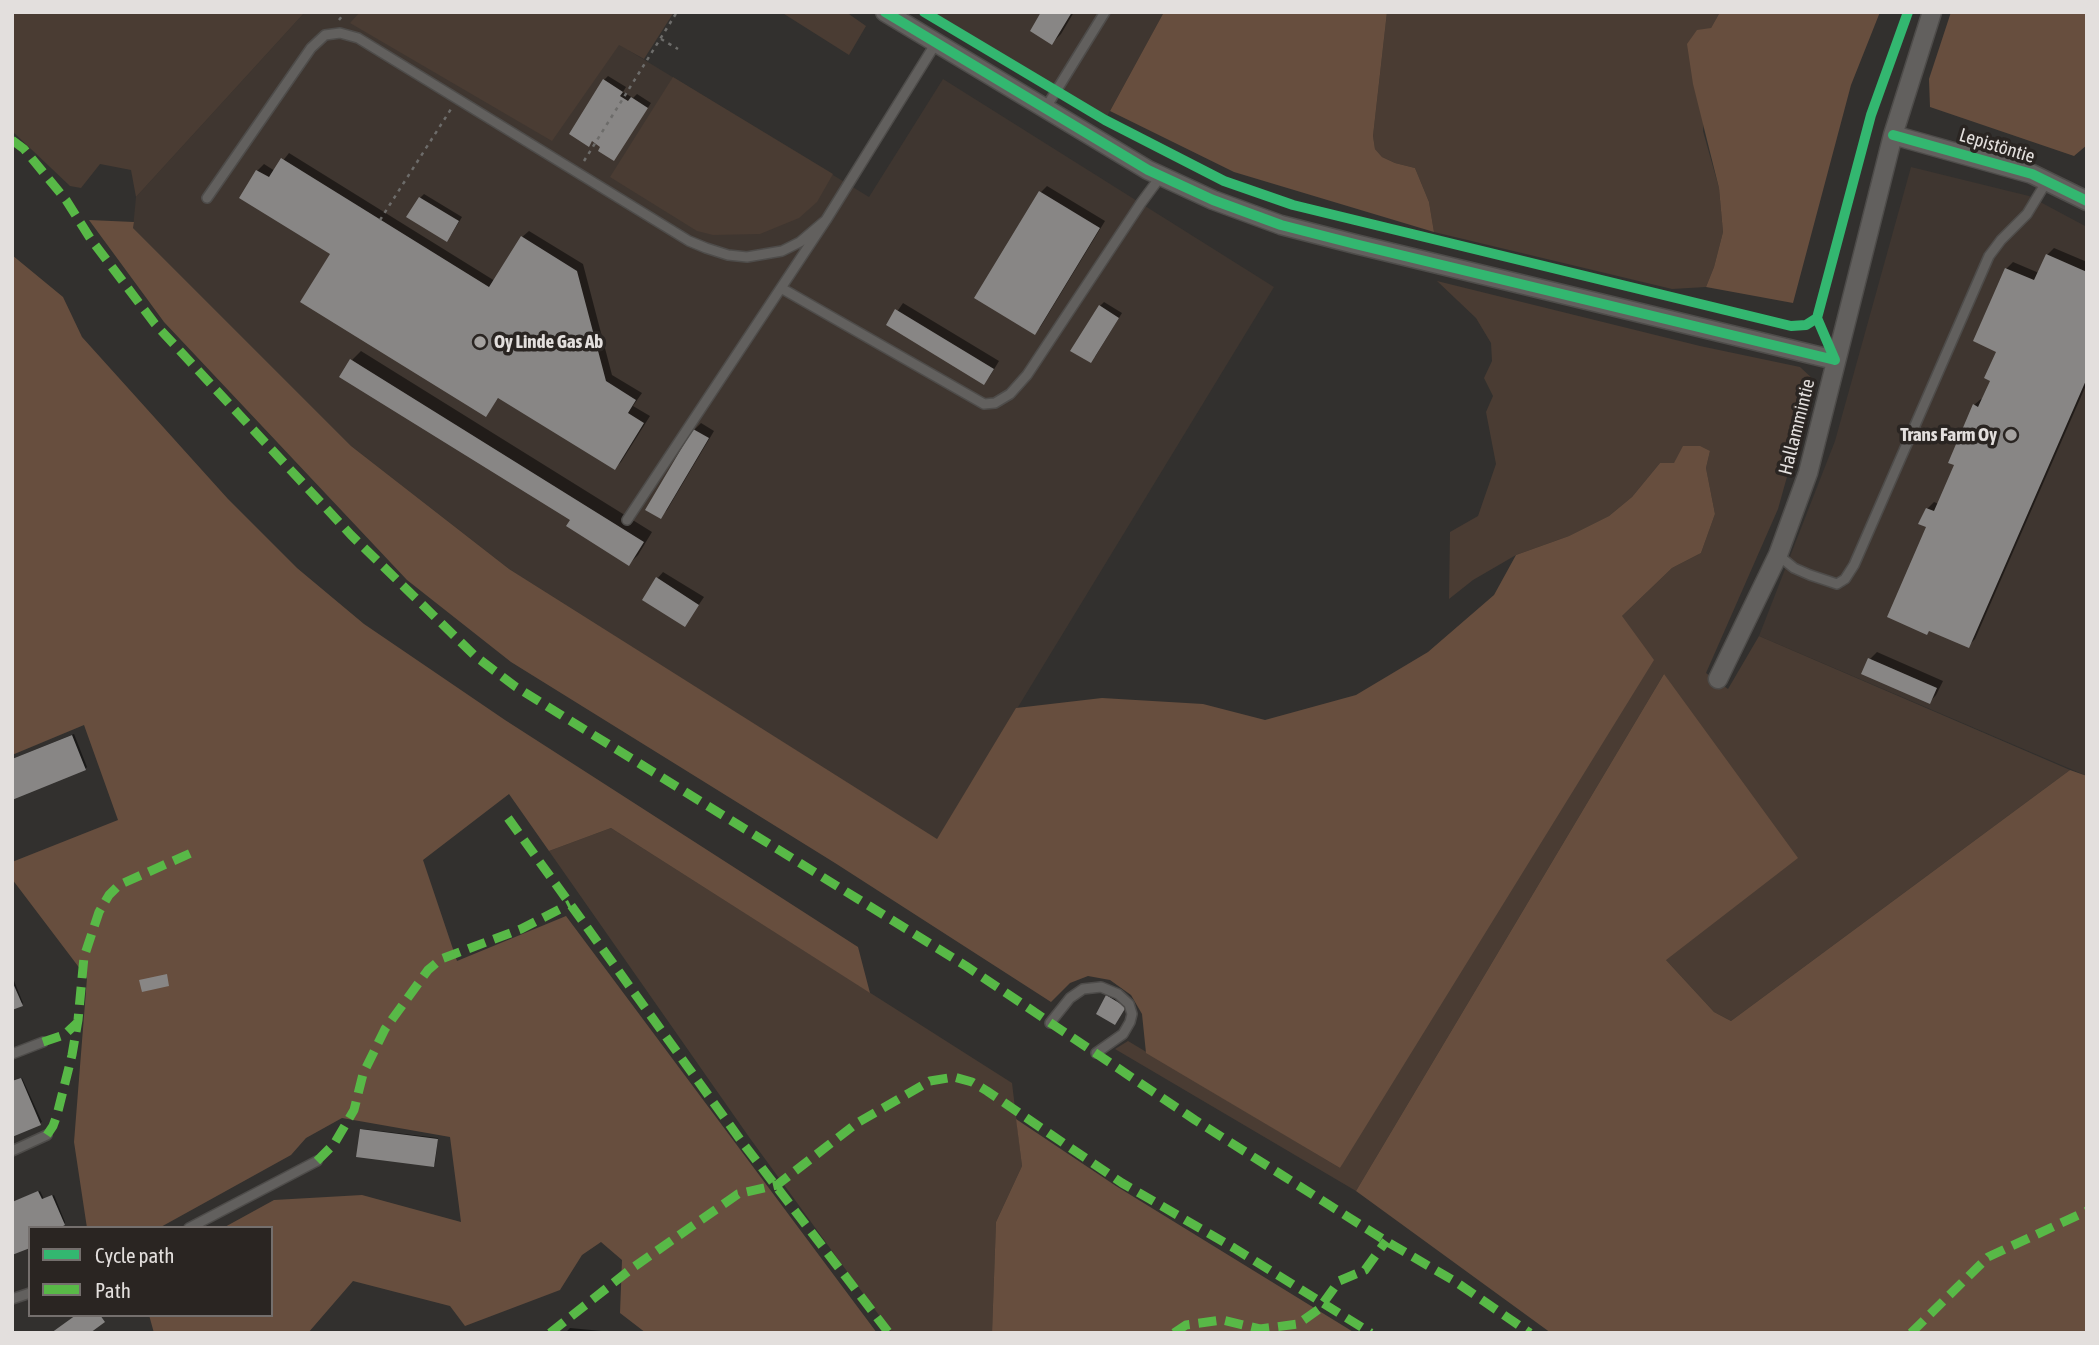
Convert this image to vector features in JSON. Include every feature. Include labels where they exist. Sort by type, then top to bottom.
[{"type":"street","points":[[885,12],[1161,176],[1213,200],[1281,225],[1835,360]]},
{"type":"street","name":"Hallammintie","points":[[1718,679],[1778,555],[1808,473],[1893,135],[1932,12]]},
{"type":"street","name":"Lepistöntie","points":[[1893,135],[2010,167],[2047,181],[2087,201]]},
{"type":"lane","points":[[1045,108],[1105,12]]},
{"type":"lane","points":[[208,198],[311,48],[326,35],[340,33],[358,38],[689,241],[706,248],[747,257],[782,251],[800,242],[826,220]]},
{"type":"lane","points":[[627,520],[826,220],[936,43]]},
{"type":"lane","points":[[781,288],[984,404],[995,403],[1010,394],[1027,375],[1140,202],[1161,176]]},
{"type":"lane","points":[[1778,555],[1794,568],[1810,575],[1837,584],[1845,579],[1854,565],[1989,256],[2027,214],[2047,181]]},
{"type":"lane","points":[[1050,1023],[1070,998],[1083,989],[1101,987],[1118,994],[1132,1010],[1130,1022],[1123,1034],[1096,1053]]},
{"type":"lane","points":[[12,1054],[43,1042]]},
{"type":"lane","points":[[12,1151],[47,1135]]},
{"type":"lane","points":[[194,1226],[317,1161]]},
{"type":"path","points":[[338,20],[345,12]]},
{"type":"path","points":[[647,61],[677,12]]},
{"type":"path","points":[[661,39],[678,49]]},
{"type":"shaded area","points":[[12,12],[305,12],[136,197],[131,170],[100,164],[81,188],[70,186],[12,131]]},
{"type":"shaded area","points":[[305,12],[566,12],[869,197],[943,79],[1274,287],[937,840],[509,569],[351,446],[133,228],[136,197]]},
{"type":"shaded area","points":[[360,12],[674,12],[644,59],[619,45],[552,141],[350,23]]},
{"type":"shaded area","points":[[781,12],[846,12],[866,26],[849,55]]},
{"type":"shaded area","points":[[924,12],[1164,12],[1105,120]]},
{"type":"shaded area","points":[[1164,12],[1387,12],[1373,136],[1375,149],[1382,157],[1415,168],[1429,202],[1434,232],[1234,172],[1110,111]]},
{"type":"shaded area","points":[[1387,12],[1720,12],[1711,28],[1703,131],[1719,188],[1723,232],[1706,287],[1672,289],[1434,232],[1429,202],[1415,168],[1382,157],[1375,149],[1373,136]]},
{"type":"shaded area","points":[[1720,12],[1880,12],[1851,85],[1793,303],[1706,287],[1723,232],[1719,188],[1693,84],[1687,44],[1697,30],[1711,28]]},
{"type":"shaded area","points":[[1951,12],[2087,12],[2087,145],[2074,156],[1930,107],[1929,79]]},
{"type":"shaded area","points":[[673,77],[833,174],[817,202],[799,218],[760,234],[713,235],[697,231],[610,177]]},
{"type":"shaded area","points":[[1911,167],[2029,196],[2087,227],[2087,776],[1759,636],[1835,441]]},
{"type":"shaded area","points":[[89,220],[134,222],[133,228],[351,446],[509,569],[937,839],[1016,708],[1102,698],[1203,704],[1265,720],[1356,695],[1428,652],[1494,595],[1516,555],[1569,536],[1609,516],[1632,497],[1660,463],[1674,463],[1683,446],[1700,446],[1710,451],[1706,468],[1715,514],[1701,553],[1672,568],[1622,616],[1654,660],[1340,1168],[1146,1053],[1142,1014],[1131,995],[1110,980],[1088,976],[1070,983],[1051,1002],[835,863],[511,662],[407,580],[164,322]]},
{"type":"shaded area","points":[[12,255],[63,297],[82,337],[228,499],[297,568],[364,624],[505,720],[858,947],[870,993],[611,828],[549,851],[509,794],[423,860],[457,961],[566,916],[877,1333],[646,1333],[620,1313],[622,1260],[601,1242],[582,1255],[560,1290],[465,1326],[450,1306],[353,1281],[308,1333],[154,1333],[150,1317],[273,1317],[273,1226],[227,1226],[274,1200],[362,1195],[461,1222],[450,1137],[342,1118],[306,1138],[291,1155],[163,1226],[87,1226],[74,1142],[87,978],[12,879],[12,862],[118,820],[84,725],[12,755]]},
{"type":"shaded area","points":[[1437,281],[1700,346],[1800,367],[1814,380],[1778,509],[1706,673],[1728,689],[1759,636],[2070,770],[1731,1021],[1714,1012],[1666,960],[1664,674],[1356,1191],[1115,1049],[1128,1041],[1340,1168],[1622,616],[1672,568],[1701,553],[1715,514],[1706,468],[1710,451],[1674,463],[1660,463],[1632,497],[1609,516],[1569,536],[1516,555],[1473,580],[1449,599],[1450,532],[1478,516],[1496,464],[1486,412],[1493,396],[1484,378],[1492,361],[1491,343],[1476,318]]},
{"type":"shaded area","points":[[1664,674],[1798,858],[1666,960],[1714,1012],[1731,1021],[2070,770],[2087,776],[2087,1333],[1551,1333],[1356,1191]]},
{"type":"shaded area","points":[[611,828],[1012,1083],[1022,1166],[996,1222],[992,1333],[892,1333],[749,1137],[549,851]]},
{"type":"shaded area","points":[[1016,1119],[1116,1186],[1355,1333],[992,1333],[996,1222],[1022,1166]]},
{"type":"building","points":[[1041,12],[1072,12],[1052,45],[1030,31]]},
{"type":"building","points":[[603,79],[623,92],[620,96],[628,101],[631,97],[648,108],[614,161],[598,151],[600,147],[592,141],[589,147],[569,134]]},
{"type":"building","name":"Oy Linde Gas Ab","points":[[281,158],[489,287],[521,236],[577,271],[606,381],[636,400],[628,413],[644,423],[615,470],[498,398],[486,417],[300,302],[330,254],[239,198],[256,170],[269,177]]},
{"type":"building","points":[[1039,191],[1100,228],[1035,335],[974,298]]},
{"type":"building","points":[[419,197],[459,221],[447,242],[406,217]]},
{"type":"building","name":"Trans Farm Oy","points":[[2046,254],[2087,272],[2087,378],[1969,648],[1929,631],[1927,635],[1887,617],[1926,527],[1918,524],[1926,508],[1934,511],[1954,465],[1948,463],[1973,404],[1978,407],[1990,381],[1984,378],[1996,352],[1973,341],[2005,268],[2034,280]]},
{"type":"building","points":[[1099,305],[1119,318],[1091,363],[1070,351]]},
{"type":"building","points":[[895,309],[994,369],[984,385],[886,325]]},
{"type":"building","points":[[350,359],[644,542],[629,566],[566,526],[570,520],[339,377]]},
{"type":"building","points":[[693,429],[709,438],[661,519],[645,510]]},
{"type":"building","points":[[656,577],[699,605],[685,627],[642,600]]},
{"type":"building","points":[[1868,658],[1937,688],[1930,704],[1861,674]]},
{"type":"building","points":[[72,735],[86,770],[12,800],[12,759]]},
{"type":"building","points":[[167,974],[169,986],[142,992],[139,980]]},
{"type":"building","points":[[12,981],[23,1006],[12,1010]]},
{"type":"building","points":[[1106,995],[1126,1007],[1115,1025],[1096,1014]]},
{"type":"building","points":[[21,1078],[41,1125],[12,1137],[12,1081]]},
{"type":"building","points":[[360,1129],[438,1139],[434,1167],[356,1157]]},
{"type":"building","points":[[38,1191],[42,1199],[52,1195],[65,1225],[28,1226],[28,1249],[12,1255],[12,1202]]},
{"type":"building","points":[[73,1317],[101,1317],[105,1322],[90,1333],[51,1333]]},
{"type":"marked path","points":[[12,140],[24,149],[66,200],[90,238],[155,324],[351,535],[475,656],[516,687],[966,966],[1195,1120],[1456,1282],[1530,1333]]},
{"type":"marked path","points":[[508,818],[742,1142],[889,1333]]},
{"type":"marked path","points":[[47,1135],[57,1115],[72,1055],[84,957],[99,912],[119,885],[191,853]]},
{"type":"marked path","points":[[317,1161],[334,1144],[354,1110],[363,1074],[385,1029],[428,970],[441,959],[521,929],[570,904]]},
{"type":"marked path","points":[[43,1042],[64,1035],[78,1022]]},
{"type":"marked path","points":[[550,1333],[631,1269],[738,1194],[777,1185],[857,1123],[930,1081],[954,1077],[972,1082],[987,1091],[1122,1183],[1234,1248],[1371,1333]]},
{"type":"marked path","points":[[1911,1333],[1988,1257],[2087,1211]]},
{"type":"marked path","points":[[1174,1333],[1186,1325],[1222,1320],[1260,1329],[1298,1324],[1319,1309],[1339,1281],[1365,1270],[1386,1241]]},
{"type":"cycle path","points":[[885,12],[1148,170],[1213,200],[1281,225],[1835,360]]},
{"type":"cycle path","points":[[924,12],[1105,120],[1224,181],[1293,205],[1791,326],[1806,325],[1817,318]]},
{"type":"cycle path","points":[[1835,360],[1817,318],[1871,115],[1908,12]]},
{"type":"cycle path","points":[[1893,135],[2032,174],[2087,201]]},
{"type":"place","name":"Oy Linde Gas Ab","points":[[480,342]]},
{"type":"place","name":"Trans Farm Oy","points":[[2011,435]]}]
